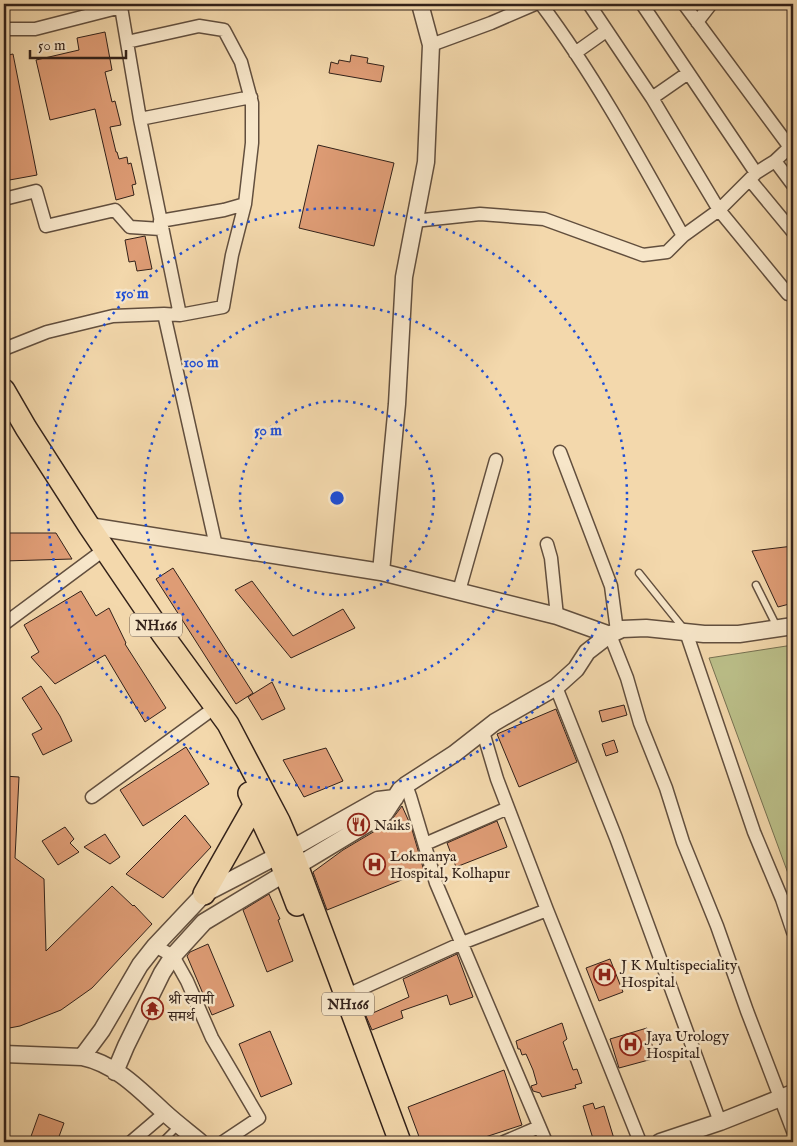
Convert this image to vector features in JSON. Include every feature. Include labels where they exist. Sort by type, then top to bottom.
[{"type":"highway","name":"NH166","points":[[4,390],[89,526],[163,635],[228,724],[277,816],[288,861],[319,958],[387,1142]]},
{"type":"highway","name":"NH166","points":[[4,411],[97,555],[220,732],[255,804],[288,861],[345,996],[400,1142]]},
{"type":"highway","points":[[204,894],[255,804]]},
{"type":"street","points":[[380,572],[397,404],[404,277],[426,162],[431,45],[420,4]]},
{"type":"street","points":[[431,45],[491,23],[535,4]]},
{"type":"street","points":[[541,4],[575,53],[683,236]]},
{"type":"street","points":[[589,4],[652,98],[719,210],[788,294]]},
{"type":"street","points":[[642,4],[753,177],[793,232]]},
{"type":"street","points":[[414,221],[480,214],[544,219],[643,255],[667,252],[683,236],[719,210],[753,177],[776,161],[791,145],[684,4]]},
{"type":"street","points":[[697,22],[711,4]]},
{"type":"street","points":[[4,29],[34,29],[122,5],[140,120],[157,201],[160,225],[180,315]]},
{"type":"street","points":[[4,349],[46,332],[113,316],[180,315],[223,307],[232,255],[245,204],[252,144],[252,103],[241,62],[224,30],[199,26],[127,42]]},
{"type":"street","points":[[575,53],[606,31]]},
{"type":"street","points":[[652,98],[688,73]]},
{"type":"street","points":[[140,120],[251,97]]},
{"type":"street","points":[[776,161],[793,185]]},
{"type":"street","points":[[4,199],[36,191],[46,226],[115,210],[130,227],[160,225],[245,204]]},
{"type":"street","points":[[164,314],[216,546]]},
{"type":"street","points":[[560,452],[611,586],[614,633],[640,723],[666,788],[683,842],[717,926],[747,1011],[787,1095],[793,1131]]},
{"type":"street","points":[[459,592],[496,460]]},
{"type":"street","points":[[89,526],[380,572],[557,616],[614,633]]},
{"type":"street","points":[[547,544],[551,558],[557,616]]},
{"type":"street","points":[[4,624],[97,555]]},
{"type":"street","points":[[82,1057],[102,1030],[140,965],[155,946],[204,894],[288,861],[385,813],[400,790],[406,785],[484,732],[495,722],[556,687],[576,669],[586,652],[614,633],[622,630],[646,628],[739,634],[786,627]]},
{"type":"street","points":[[686,632],[754,832],[793,932]]},
{"type":"street","points":[[556,687],[616,838],[720,1122]]},
{"type":"street","points":[[92,797],[206,714]]},
{"type":"street","points":[[484,732],[497,779],[508,808],[640,1142]]},
{"type":"street","points":[[406,785],[436,883],[546,1142]]},
{"type":"street","points":[[424,844],[508,808]]},
{"type":"street","points":[[115,1072],[162,973],[173,956],[204,922],[288,861]]},
{"type":"street","points":[[345,996],[462,943],[547,910]]},
{"type":"street","points":[[155,946],[173,956],[187,981],[212,1038],[259,1118],[223,1142]]},
{"type":"street","points":[[4,1054],[82,1057],[94,1060],[132,1082],[200,1142]]},
{"type":"street","points":[[660,1142],[720,1122],[787,1095]]},
{"type":"street","points":[[131,1142],[165,1113]]},
{"type":"street","points":[[504,1142],[539,1127]]},
{"type":"lane","points":[[640,574],[686,632]]},
{"type":"lane","points":[[756,585],[786,627]]},
{"type":"lane","points":[[162,1142],[179,1125]]},
{"type":"green space","points":[[793,645],[793,887],[709,658]]},
{"type":"building","points":[[105,32],[112,70],[105,72],[112,102],[115,101],[121,125],[110,127],[119,159],[127,157],[128,164],[131,163],[136,184],[132,185],[134,195],[116,200],[95,109],[50,120],[36,60],[79,50],[77,38]]},
{"type":"building","points":[[13,54],[37,175],[4,181],[4,56]]},
{"type":"building","points":[[351,55],[368,58],[367,63],[384,66],[381,82],[329,73],[331,62],[338,64],[339,60],[350,62]]},
{"type":"building","points":[[318,145],[394,163],[374,246],[299,228]]},
{"type":"building","points":[[145,236],[152,269],[137,271],[135,261],[129,262],[125,240]]},
{"type":"building","points":[[4,533],[56,533],[72,559],[4,561]]},
{"type":"building","points":[[793,546],[793,603],[778,607],[752,551]]},
{"type":"building","points":[[173,568],[253,693],[236,704],[156,579]]},
{"type":"building","points":[[252,581],[293,636],[343,609],[355,628],[291,658],[235,590]]},
{"type":"building","points":[[81,591],[96,616],[109,608],[125,644],[166,708],[145,722],[105,655],[55,684],[31,657],[39,652],[24,625]]},
{"type":"building","points":[[272,682],[285,709],[262,720],[248,697]]},
{"type":"building","points":[[41,686],[60,716],[72,741],[43,755],[32,734],[42,729],[22,698]]},
{"type":"building","points":[[624,705],[627,715],[602,722],[599,711]]},
{"type":"building","points":[[556,709],[577,762],[519,787],[497,734]]},
{"type":"building","points":[[614,740],[618,752],[606,756],[602,744]]},
{"type":"building","points":[[186,747],[209,784],[143,826],[120,790]]},
{"type":"building","points":[[326,748],[343,781],[304,797],[283,760]]},
{"type":"building","points":[[4,776],[19,777],[15,858],[44,879],[46,951],[112,886],[152,924],[92,988],[61,1010],[20,1026],[4,1029]]},
{"type":"building","points":[[402,806],[411,826],[424,871],[327,910],[313,872],[343,850],[390,822]]},
{"type":"building","points":[[185,815],[211,847],[163,898],[126,874]]},
{"type":"building","points":[[497,821],[507,847],[456,867],[447,843]]},
{"type":"building","points":[[65,827],[74,839],[70,843],[79,852],[58,865],[42,841]]},
{"type":"building","points":[[105,834],[120,857],[110,864],[84,847]]},
{"type":"building","points":[[269,894],[280,919],[278,920],[293,961],[267,972],[243,910]]},
{"type":"building","points":[[208,944],[234,1006],[212,1015],[187,956],[190,952]]},
{"type":"building","points":[[457,954],[473,997],[450,1005],[447,995],[401,1011],[403,1018],[372,1030],[366,1016],[409,997],[403,979]]},
{"type":"building","points":[[610,959],[623,992],[599,1001],[586,968]]},
{"type":"building","points":[[562,1023],[567,1039],[563,1042],[573,1070],[577,1069],[582,1083],[575,1085],[576,1088],[542,1097],[540,1093],[533,1091],[531,1086],[537,1084],[533,1070],[526,1054],[522,1055],[520,1049],[518,1049],[516,1041]]},
{"type":"building","points":[[647,1028],[656,1058],[619,1068],[610,1039]]},
{"type":"building","points":[[270,1031],[292,1084],[261,1097],[239,1044]]},
{"type":"building","points":[[504,1070],[522,1125],[470,1142],[421,1142],[408,1107]]},
{"type":"building","points":[[593,1103],[595,1109],[604,1106],[615,1142],[594,1142],[583,1106]]},
{"type":"building","points":[[39,1114],[64,1123],[57,1142],[29,1142]]},
{"type":"place","name":"Naiks","points":[[358,825]]},
{"type":"place","name":"Lokmanya Hospital, Kolhapur","points":[[374,865]]},
{"type":"place","name":"J K Multispeciality Hospital","points":[[605,974]]},
{"type":"place","name":"श्री स्वामी समर्थ","points":[[152,1008]]},
{"type":"place","name":"Jaya Urology Hospital","points":[[630,1045]]}]
